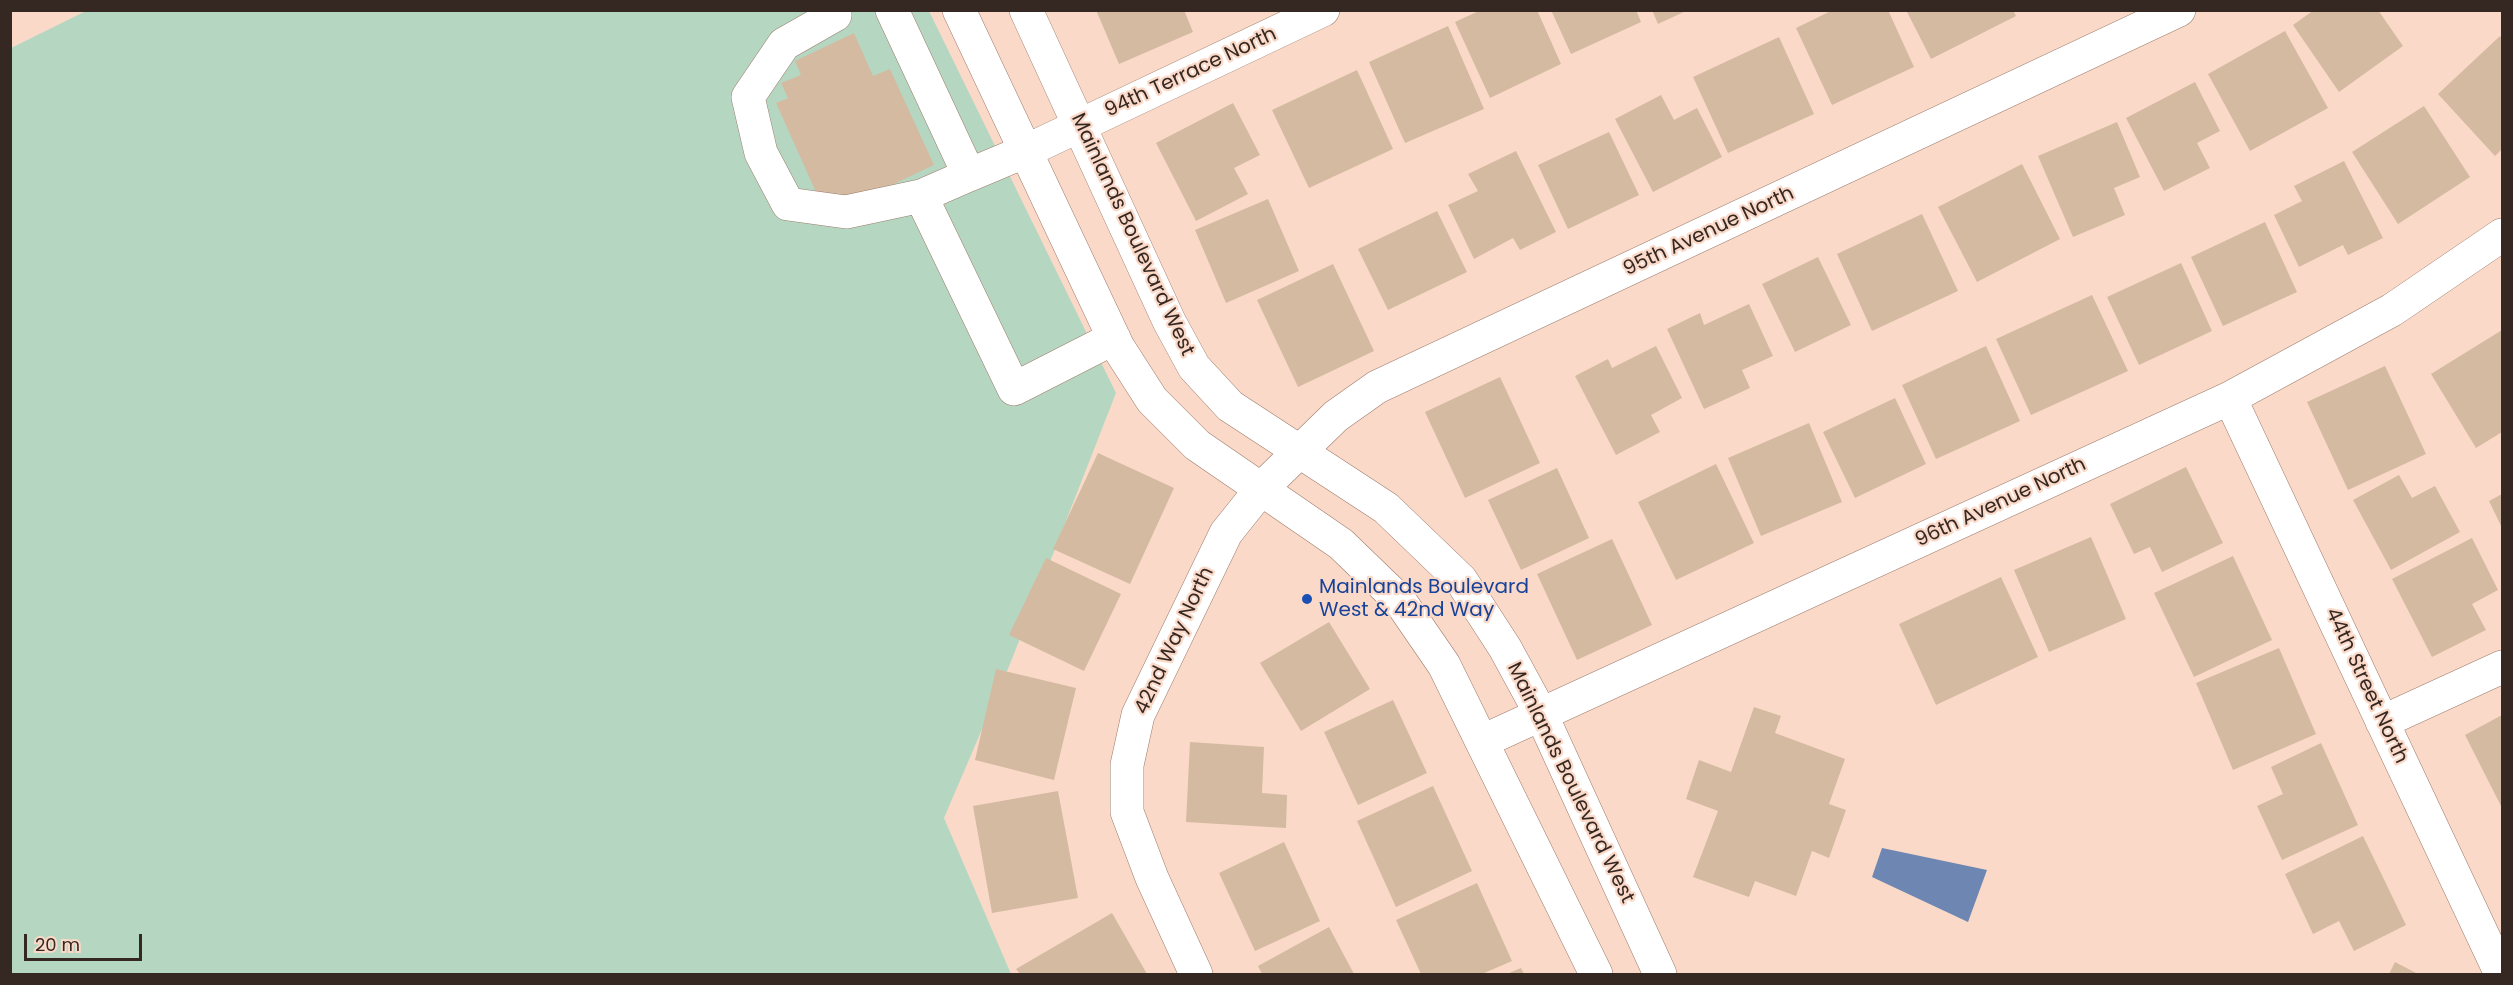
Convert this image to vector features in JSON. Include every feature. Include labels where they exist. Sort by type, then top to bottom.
[{"type":"street","points":[[892,10],[969,175]]},
{"type":"street","points":[[959,10],[1114,338],[1152,400],[1197,445],[1341,544],[1400,601],[1444,665],[1596,975]]},
{"type":"street","name":"Mainlands Boulevard West","points":[[1026,10],[1169,321],[1194,367],[1230,405],[1386,508],[1461,580],[1505,648],[1541,714],[1660,975]]},
{"type":"street","name":"94th Terrace North","points":[[837,12],[784,44],[747,97],[761,153],[788,204],[846,212],[921,196],[1026,151],[1323,10]]},
{"type":"street","name":"95th Avenue North","points":[[1262,488],[1336,416],[1377,387],[2179,10]]},
{"type":"street","points":[[921,196],[1014,388],[1114,338]]},
{"type":"street","name":"96th Avenue North","points":[[1483,741],[2230,398],[2392,310],[2502,235]]},
{"type":"street","name":"44th Street North","points":[[2230,398],[2501,975]]},
{"type":"street","name":"42nd Way North","points":[[1196,975],[1152,878],[1127,812],[1127,765],[1138,715],[1226,533],[1262,488]]},
{"type":"street","points":[[2382,722],[2502,667]]},
{"type":"green space","points":[[88,10],[929,11],[1116,393],[1010,664],[944,818],[1011,974],[11,974],[11,48]]},
{"type":"water","points":[[1882,848],[1987,870],[1968,922],[1872,877]]},
{"type":"building","points":[[1096,10],[1184,10],[1193,32],[1119,64]]},
{"type":"building","points":[[1481,10],[1537,10],[1561,64],[1490,98],[1455,22]]},
{"type":"building","points":[[1551,10],[1636,10],[1641,22],[1571,54]]},
{"type":"building","points":[[1652,10],[1688,10],[1658,24]]},
{"type":"building","points":[[1833,10],[1888,10],[1914,67],[1832,105],[1796,28]]},
{"type":"building","points":[[1906,10],[2013,10],[2016,16],[1931,59]]},
{"type":"building","points":[[2314,10],[2378,10],[2403,46],[2339,92],[2293,25]]},
{"type":"building","points":[[1448,26],[1484,109],[1405,143],[1369,62]]},
{"type":"building","points":[[2285,31],[2328,108],[2250,151],[2208,74]]},
{"type":"building","points":[[854,33],[873,76],[890,69],[934,165],[858,201],[842,200],[838,193],[820,201],[776,103],[788,98],[781,83],[801,75],[795,61]]},
{"type":"building","points":[[2500,36],[2502,39],[2502,149],[2495,156],[2438,94]]},
{"type":"building","points":[[1779,37],[1814,114],[1728,153],[1693,77]]},
{"type":"building","points":[[1357,70],[1393,149],[1309,188],[1272,110]]},
{"type":"building","points":[[2195,82],[2220,131],[2197,143],[2210,168],[2164,191],[2126,118]]},
{"type":"building","points":[[1661,95],[1674,120],[1697,108],[1722,157],[1653,192],[1615,119]]},
{"type":"building","points":[[1233,103],[1260,155],[1234,168],[1248,194],[1196,221],[1156,143]]},
{"type":"building","points":[[2424,106],[2470,177],[2398,224],[2352,152]]},
{"type":"building","points":[[2117,122],[2140,177],[2114,188],[2125,215],[2073,237],[2038,156]]},
{"type":"building","points":[[1609,132],[1639,195],[1568,229],[1538,165]]},
{"type":"building","points":[[1516,151],[1556,232],[1520,250],[1513,238],[1474,259],[1448,205],[1478,191],[1468,174]]},
{"type":"building","points":[[2344,161],[2383,238],[2348,255],[2343,245],[2299,267],[2274,215],[2302,201],[2294,186]]},
{"type":"building","points":[[2022,164],[2060,239],[1977,282],[1938,207]]},
{"type":"building","points":[[1268,199],[1299,271],[1226,303],[1195,230]]},
{"type":"building","points":[[1437,211],[1467,272],[1388,310],[1358,249]]},
{"type":"building","points":[[1922,214],[1958,291],[1872,331],[1837,254]]},
{"type":"building","points":[[2265,222],[2297,292],[2223,326],[2191,257]]},
{"type":"building","points":[[1818,257],[1851,325],[1795,352],[1762,284]]},
{"type":"building","points":[[2181,263],[2212,331],[2139,365],[2107,297]]},
{"type":"building","points":[[1333,264],[1374,351],[1298,387],[1257,300]]},
{"type":"building","points":[[2092,295],[2128,371],[2031,415],[1996,339]]},
{"type":"building","points":[[1749,304],[1773,356],[1742,370],[1750,388],[1704,409],[1667,329],[1700,313],[1704,325]]},
{"type":"building","points":[[2502,330],[2502,432],[2476,448],[2431,374]]},
{"type":"building","points":[[1656,346],[1682,398],[1651,415],[1660,432],[1616,455],[1575,376],[1608,359],[1612,368]]},
{"type":"building","points":[[1986,346],[2020,421],[1936,459],[1902,385]]},
{"type":"building","points":[[2385,366],[2426,454],[2348,490],[2307,402]]},
{"type":"building","points":[[1500,377],[1540,463],[1465,498],[1425,412]]},
{"type":"building","points":[[1895,398],[1926,464],[1855,498],[1823,432]]},
{"type":"building","points":[[1809,423],[1842,502],[1761,536],[1728,458]]},
{"type":"building","points":[[1098,453],[1174,488],[1130,584],[1053,549]]},
{"type":"building","points":[[1716,464],[1754,543],[1676,580],[1638,502]]},
{"type":"building","points":[[2186,467],[2223,543],[2162,572],[2150,547],[2134,554],[2110,504]]},
{"type":"building","points":[[1557,468],[1589,538],[1521,570],[1488,500]]},
{"type":"building","points":[[2399,475],[2412,498],[2435,486],[2460,532],[2391,570],[2353,500]]},
{"type":"building","points":[[2502,494],[2502,528],[2489,501]]},
{"type":"building","points":[[2091,537],[2126,619],[2049,652],[2014,570]]},
{"type":"building","points":[[2472,538],[2498,590],[2472,604],[2486,630],[2432,657],[2392,579]]},
{"type":"building","points":[[1612,539],[1652,625],[1577,660],[1537,574]]},
{"type":"building","points":[[2233,556],[2272,640],[2194,677],[2154,593]]},
{"type":"building","points":[[1046,558],[1121,594],[1084,671],[1009,635]]},
{"type":"building","points":[[2001,577],[2038,657],[1936,705],[1899,624]]},
{"type":"building","points":[[1329,622],[1370,689],[1301,731],[1260,663]]},
{"type":"building","points":[[2279,648],[2316,734],[2233,770],[2196,683]]},
{"type":"building","points":[[996,669],[1076,688],[1054,780],[975,760]]},
{"type":"building","points":[[1393,700],[1427,773],[1358,805],[1324,732]]},
{"type":"building","points":[[1754,707],[1781,716],[1775,733],[1845,759],[1829,804],[1846,810],[1829,858],[1812,851],[1796,896],[1755,881],[1749,897],[1693,877],[1718,811],[1686,799],[1699,760],[1731,772]]},
{"type":"building","points":[[2502,715],[2502,808],[2465,735]]},
{"type":"building","points":[[1190,742],[1264,747],[1262,793],[1287,795],[1286,828],[1186,822]]},
{"type":"building","points":[[2321,743],[2358,825],[2282,860],[2257,806],[2283,794],[2271,767]]},
{"type":"building","points":[[1433,786],[1472,871],[1396,907],[1357,821]]},
{"type":"building","points":[[1058,791],[1078,898],[992,913],[973,806]]},
{"type":"building","points":[[2363,836],[2406,925],[2354,951],[2339,921],[2313,934],[2285,874]]},
{"type":"building","points":[[1284,842],[1320,921],[1255,951],[1219,873]]},
{"type":"building","points":[[1477,883],[1512,961],[1482,974],[1421,974],[1396,920]]},
{"type":"building","points":[[1112,913],[1147,974],[1020,974],[1016,969]]},
{"type":"building","points":[[1329,927],[1354,974],[1262,974],[1258,966]]},
{"type":"building","points":[[2395,962],[2418,974],[2389,974]]},
{"type":"building","points":[[1521,968],[1524,974],[1507,974]]},
{"type":"place","name":"Mainlands Boulevard West & 42nd Way","points":[[1307,599]]}]
